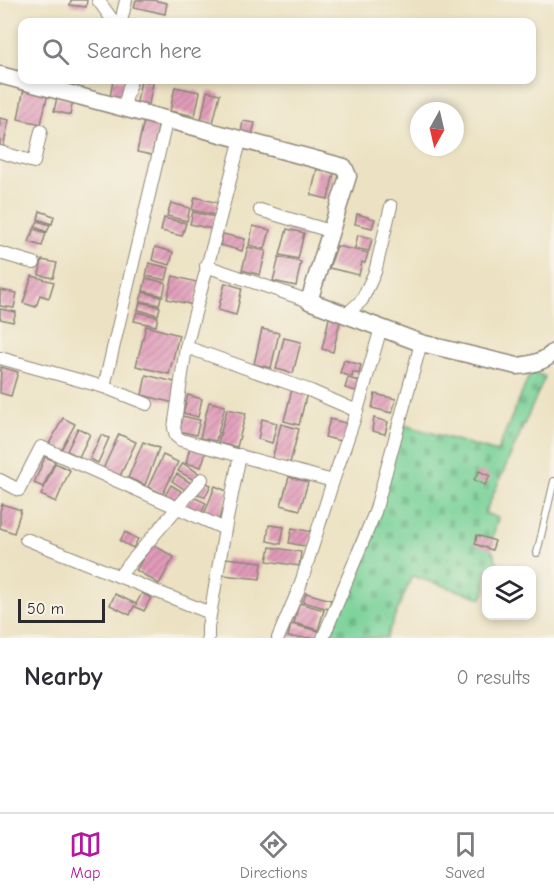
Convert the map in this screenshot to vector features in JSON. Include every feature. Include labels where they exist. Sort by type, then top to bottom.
[{"type":"street","points":[[98,0],[111,18]]},
{"type":"street","points":[[122,18],[126,0]]},
{"type":"street","points":[[0,75],[18,80]]},
{"type":"street","points":[[35,84],[344,167],[348,176],[309,301]]},
{"type":"street","points":[[124,107],[130,84]]},
{"type":"street","points":[[104,387],[167,118]]},
{"type":"street","points":[[0,152],[34,162],[41,131]]},
{"type":"street","points":[[241,138],[186,346],[174,428],[176,436],[181,440],[333,481]]},
{"type":"street","points":[[346,315],[362,300],[375,272],[391,206]]},
{"type":"street","points":[[260,210],[330,231]]},
{"type":"street","points":[[0,254],[34,263]]},
{"type":"street","points":[[206,266],[422,343],[517,366],[533,365],[553,356]]},
{"type":"street","points":[[278,638],[300,586],[357,411],[381,328]]},
{"type":"street","points":[[323,638],[375,512],[422,343]]},
{"type":"street","points":[[186,346],[311,391],[357,411]]},
{"type":"street","points":[[0,358],[104,387],[147,404]]},
{"type":"street","points":[[0,480],[19,490],[41,447],[225,529]]},
{"type":"street","points":[[208,638],[210,613],[240,455]]},
{"type":"street","points":[[119,576],[202,479]]},
{"type":"street","points":[[26,539],[210,613]]},
{"type":"lane","points":[[537,553],[554,481]]},
{"type":"green space","points":[[531,371],[545,377],[485,513],[498,518],[490,546],[498,564],[497,566],[482,566],[482,598],[412,576],[386,638],[329,638],[404,425],[497,452]]},
{"type":"building","points":[[71,0],[87,0],[86,7],[70,5]]},
{"type":"building","points":[[136,0],[167,3],[165,14],[134,7]]},
{"type":"building","points":[[112,84],[124,84],[121,101],[110,98]]},
{"type":"building","points":[[140,84],[153,84],[149,104],[137,102]]},
{"type":"building","points":[[175,87],[200,92],[195,116],[170,111]]},
{"type":"building","points":[[24,88],[48,93],[41,124],[18,119]]},
{"type":"building","points":[[207,91],[220,94],[213,123],[201,121]]},
{"type":"building","points":[[57,97],[73,100],[70,115],[54,111]]},
{"type":"building","points":[[0,118],[9,120],[3,148],[0,148]]},
{"type":"building","points":[[144,120],[159,123],[152,155],[137,152]]},
{"type":"building","points":[[243,121],[255,123],[252,135],[241,132]]},
{"type":"building","points":[[317,169],[334,173],[328,199],[311,195]]},
{"type":"building","points":[[195,197],[218,203],[215,215],[192,210]]},
{"type":"building","points":[[171,203],[190,208],[187,221],[167,216]]},
{"type":"building","points":[[40,211],[54,216],[52,224],[38,219]]},
{"type":"building","points":[[193,212],[215,217],[212,229],[190,224]]},
{"type":"building","points":[[357,214],[375,219],[372,228],[355,224]]},
{"type":"building","points":[[164,218],[186,223],[182,236],[161,231]]},
{"type":"building","points":[[38,221],[50,225],[47,232],[35,227]]},
{"type":"building","points":[[253,226],[270,230],[265,249],[249,245]]},
{"type":"building","points":[[34,229],[46,233],[42,246],[29,242]]},
{"type":"building","points":[[287,229],[304,233],[298,259],[280,255]]},
{"type":"building","points":[[223,234],[245,239],[242,251],[220,245]]},
{"type":"building","points":[[358,235],[372,238],[369,251],[355,248]]},
{"type":"building","points":[[337,246],[368,253],[365,263],[362,262],[359,275],[329,268]]},
{"type":"building","points":[[155,247],[173,252],[170,265],[152,260]]},
{"type":"building","points":[[248,247],[266,251],[260,275],[242,270]]},
{"type":"building","points":[[279,257],[301,262],[296,286],[273,281]]},
{"type":"building","points":[[42,260],[57,263],[53,278],[39,275]]},
{"type":"building","points":[[149,263],[169,268],[166,280],[146,276]]},
{"type":"building","points":[[32,276],[54,282],[49,298],[40,295],[36,307],[23,303]]},
{"type":"building","points":[[173,276],[200,283],[194,305],[167,299]]},
{"type":"building","points":[[146,278],[166,283],[163,296],[143,291]]},
{"type":"building","points":[[225,283],[242,288],[236,315],[218,310]]},
{"type":"building","points":[[0,290],[17,293],[14,308],[0,306]]},
{"type":"building","points":[[143,292],[161,297],[159,305],[140,301]]},
{"type":"building","points":[[140,302],[160,307],[158,315],[138,310]]},
{"type":"building","points":[[0,309],[16,312],[13,322],[0,319]]},
{"type":"building","points":[[137,312],[158,317],[156,326],[134,321]]},
{"type":"building","points":[[330,314],[341,317],[333,352],[322,349]]},
{"type":"building","points":[[146,326],[179,335],[169,374],[136,366]]},
{"type":"building","points":[[262,329],[279,333],[271,368],[254,364]]},
{"type":"building","points":[[284,338],[301,342],[293,373],[276,369]]},
{"type":"building","points":[[344,360],[361,365],[359,374],[353,372],[352,377],[340,373]]},
{"type":"building","points":[[1,367],[18,372],[11,396],[0,393]]},
{"type":"building","points":[[146,375],[179,383],[174,403],[142,395]]},
{"type":"building","points":[[348,378],[359,381],[356,391],[345,388]]},
{"type":"building","points":[[292,389],[307,393],[299,425],[284,421]]},
{"type":"building","points":[[375,394],[396,399],[392,413],[372,408]]},
{"type":"building","points":[[188,395],[202,399],[198,417],[183,413]]},
{"type":"building","points":[[209,402],[225,406],[216,441],[200,438]]},
{"type":"building","points":[[227,409],[246,413],[237,447],[218,443]]},
{"type":"building","points":[[182,416],[200,420],[196,435],[179,431]]},
{"type":"building","points":[[63,418],[75,424],[61,450],[49,444]]},
{"type":"building","points":[[374,418],[388,422],[385,434],[372,431]]},
{"type":"building","points":[[262,419],[277,423],[272,443],[258,439]]},
{"type":"building","points":[[330,419],[349,424],[344,442],[325,437]]},
{"type":"building","points":[[281,424],[299,429],[290,463],[272,459]]},
{"type":"building","points":[[78,428],[90,434],[79,457],[67,451]]},
{"type":"building","points":[[119,434],[136,442],[120,476],[103,469]]},
{"type":"building","points":[[101,435],[109,438],[98,463],[90,459]]},
{"type":"building","points":[[143,442],[159,448],[145,485],[128,478]]},
{"type":"building","points":[[190,447],[206,452],[201,467],[186,463]]},
{"type":"building","points":[[163,455],[178,462],[163,494],[148,487]]},
{"type":"building","points":[[45,457],[55,461],[43,487],[34,483]]},
{"type":"building","points":[[55,463],[70,470],[56,502],[41,495]]},
{"type":"building","points":[[183,463],[200,474],[196,481],[178,471]]},
{"type":"building","points":[[479,471],[490,476],[485,485],[474,480]]},
{"type":"building","points":[[177,474],[191,483],[187,491],[172,481]]},
{"type":"building","points":[[289,477],[308,482],[300,510],[281,505]]},
{"type":"building","points":[[205,482],[211,485],[205,497],[198,494]]},
{"type":"building","points":[[171,485],[181,491],[177,501],[165,496]]},
{"type":"building","points":[[215,486],[229,492],[218,521],[204,515]]},
{"type":"building","points":[[191,496],[206,503],[201,514],[185,507]]},
{"type":"building","points":[[2,504],[21,510],[14,533],[0,528]]},
{"type":"building","points":[[269,525],[284,527],[281,544],[267,541]]},
{"type":"building","points":[[292,528],[313,532],[310,547],[289,543]]},
{"type":"building","points":[[125,532],[138,539],[133,548],[120,541]]},
{"type":"building","points":[[477,535],[495,541],[492,550],[475,544]]},
{"type":"building","points":[[152,544],[174,557],[159,584],[136,570]]},
{"type":"building","points":[[270,547],[301,552],[299,566],[267,561]]},
{"type":"building","points":[[225,558],[262,562],[260,579],[223,575]]},
{"type":"building","points":[[142,593],[151,598],[144,611],[134,606],[130,615],[110,605],[115,594],[136,604]]},
{"type":"building","points":[[306,593],[331,600],[329,609],[303,602]]},
{"type":"building","points":[[299,603],[324,610],[318,630],[294,623]]},
{"type":"building","points":[[291,624],[319,631],[317,638],[288,637]]}]
